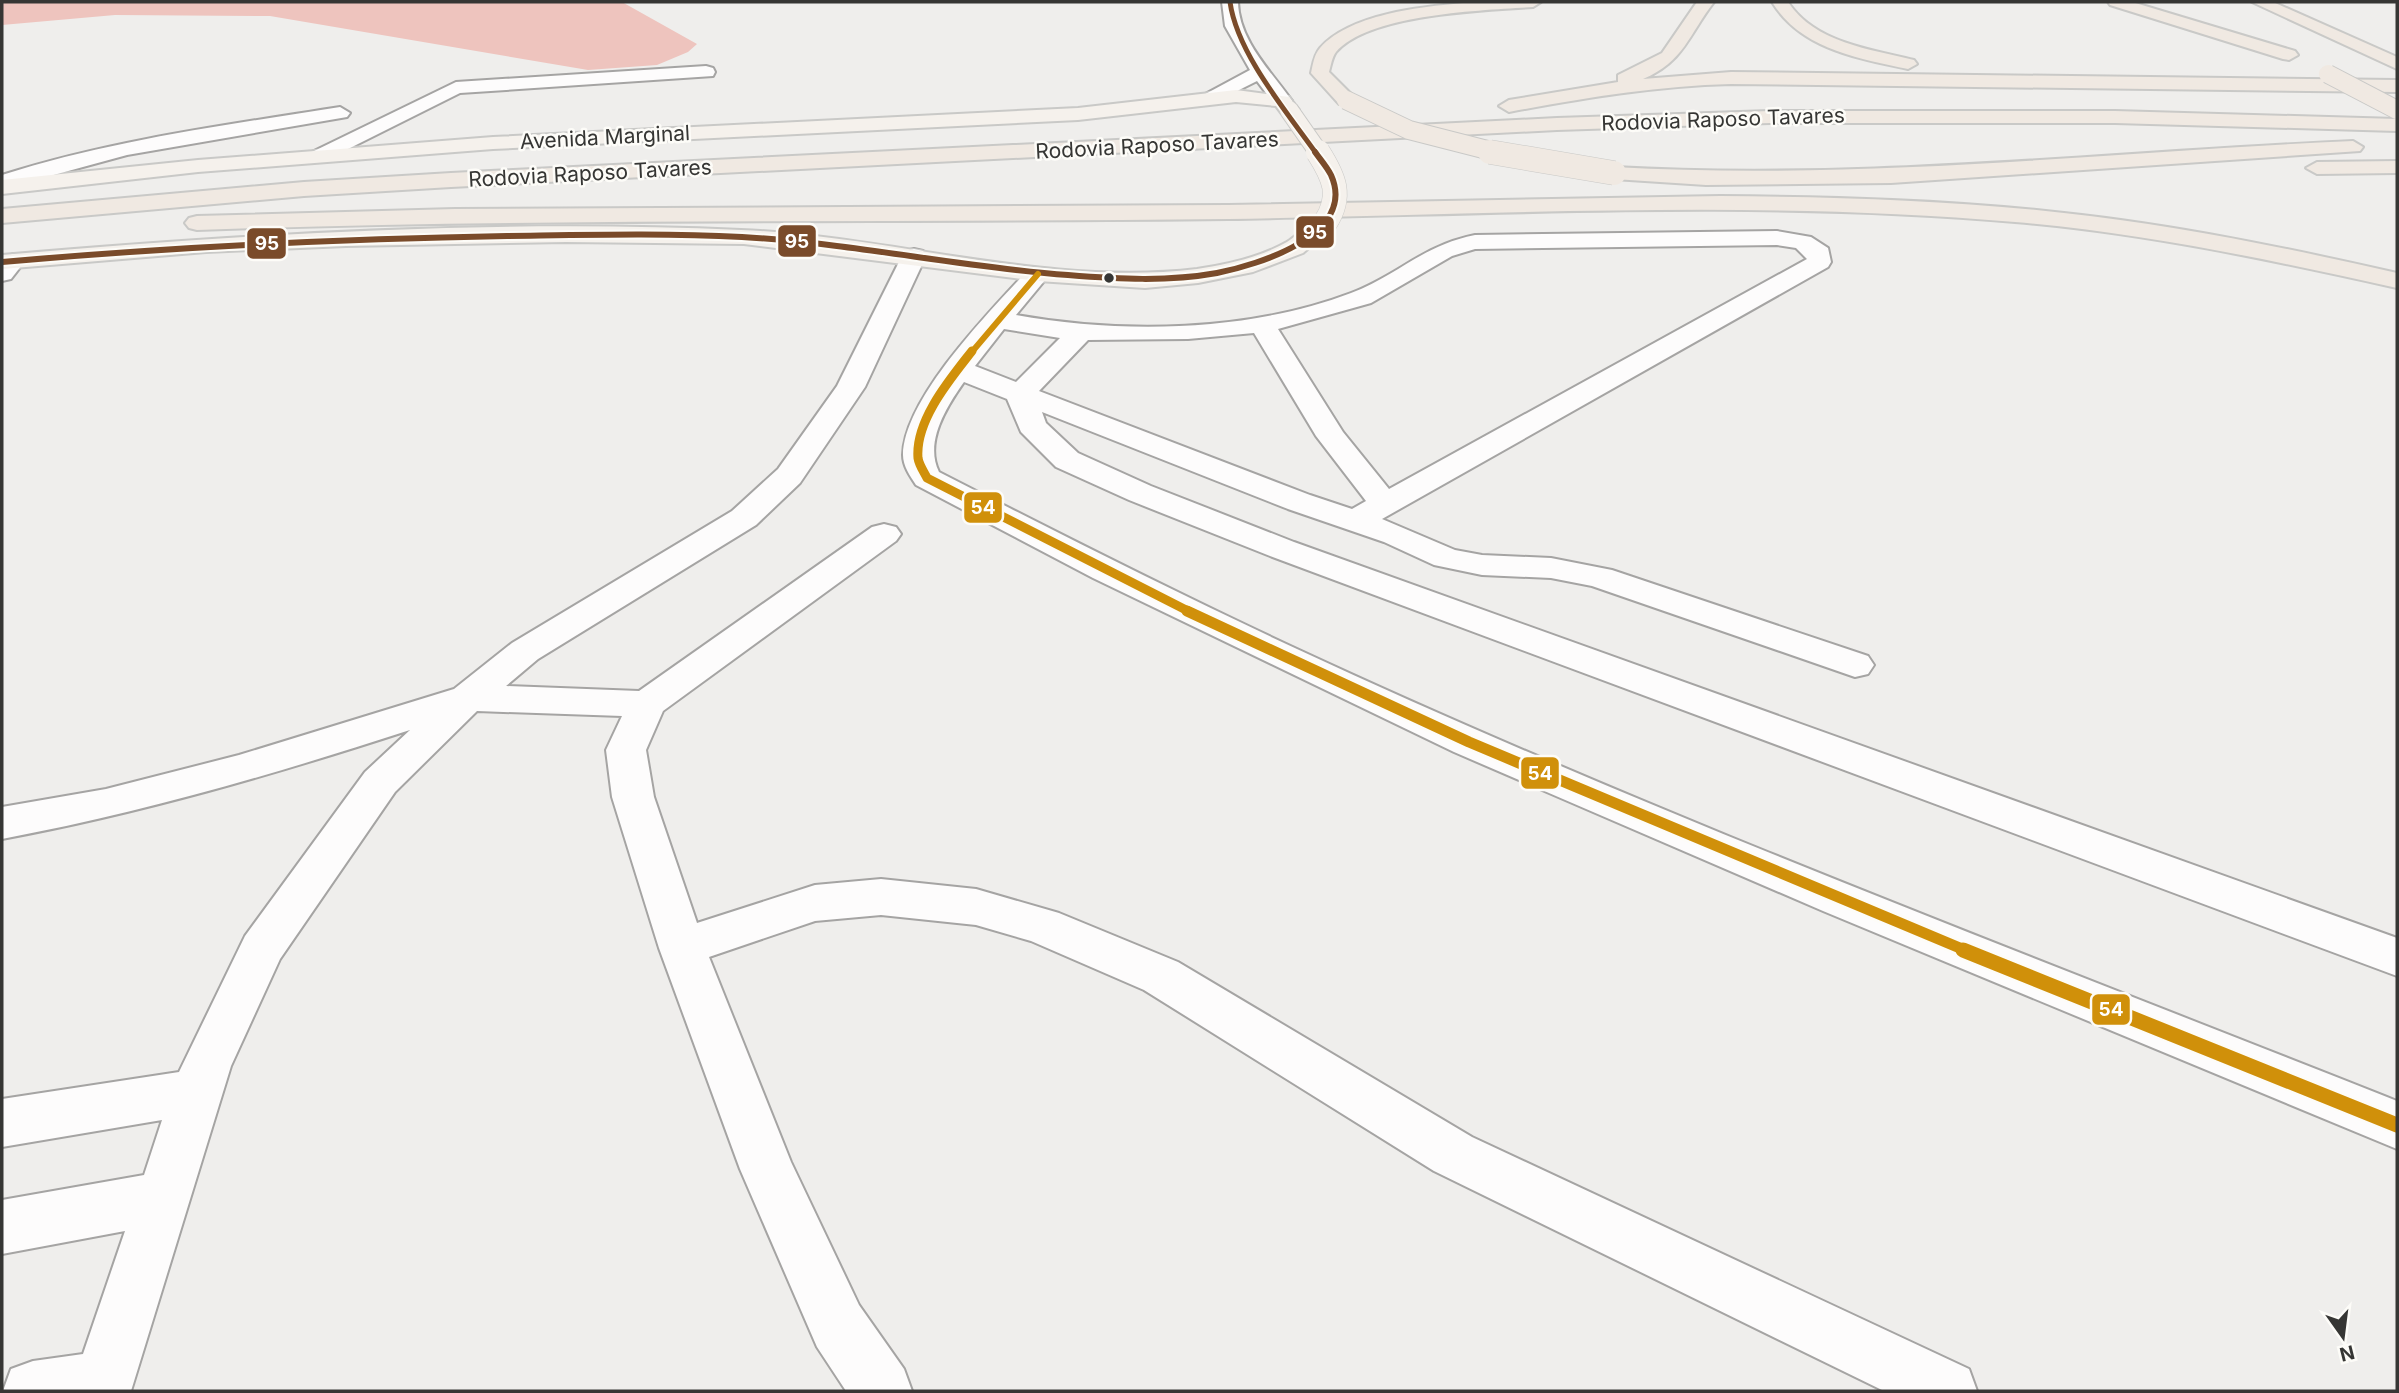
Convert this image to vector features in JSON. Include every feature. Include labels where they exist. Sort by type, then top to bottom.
[{"type":"highway","points":[[1533,2],[1437,10],[1382,22],[1345,35],[1326,52],[1320,73],[1346,100],[1375,118],[1430,137],[1491,152],[1614,173],[1687,178],[1845,177],[2397,143]]},
{"type":"highway","points":[[1597,90],[1656,67],[1674,50],[1693,12],[1706,2]]},
{"type":"highway","points":[[1780,2],[1786,16],[1809,32],[1838,45],[1910,65],[2011,81]]},
{"type":"highway","points":[[2116,2],[2289,55]]},
{"type":"highway","points":[[2260,2],[2397,64]]},
{"type":"highway","points":[[2196,8],[2397,110]]},
{"type":"highway","points":[[939,155],[1358,124],[1521,104],[1597,90],[1731,78],[2397,86]]},
{"type":"highway","points":[[1770,117],[1959,107],[2255,99],[2397,99]]},
{"type":"highway","name":"Rodovia Raposo Tavares","points":[[2,216],[304,189],[939,155],[1770,117],[2115,117],[2397,125]]},
{"type":"highway","name":"Rodovia Raposo Tavares","points":[[2,234],[399,200],[949,171],[1745,135],[1992,131],[2397,143]]},
{"type":"highway","points":[[1623,205],[1842,195],[2169,173],[2397,167]]},
{"type":"highway","points":[[34,230],[561,213],[1213,212],[1623,205],[1886,207],[2015,215],[2123,227],[2205,241],[2397,281]]},
{"type":"main road","name":"Avenida Marginal","points":[[2,185],[319,156],[613,135],[1078,114],[1139,109],[1209,98],[1250,96],[1285,106]]},
{"type":"main road","points":[[5,265],[206,245],[566,235],[744,237],[914,256],[1038,274],[1145,280],[1198,276],[1244,267],[1294,248],[1325,223],[1333,211],[1338,194],[1332,177],[1285,106]]},
{"type":"street","points":[[1230,2],[1228,11],[1251,59],[1285,106]]},
{"type":"street","points":[[319,156],[456,88],[706,72]]},
{"type":"street","name":"Avenida Marginal","points":[[1209,98],[1261,72]]},
{"type":"street","points":[[2,185],[63,164],[142,146],[340,113]]},
{"type":"street","points":[[998,320],[1081,332],[1219,328],[1261,323],[1362,298],[1404,277],[1435,252],[1454,244],[1475,242],[1777,238],[1803,242],[1819,253],[1819,262],[1371,512]]},
{"type":"street","points":[[33,1391],[102,1386],[197,1092],[261,949],[380,782],[468,698],[525,651],[744,518],[789,476],[851,387],[914,256]]},
{"type":"street","points":[[1038,274],[958,370],[922,430],[918,458],[927,478],[1249,643],[1627,811],[2397,1125]]},
{"type":"street","points":[[1261,323],[1331,436],[1371,512]]},
{"type":"street","points":[[1020,394],[1081,332]]},
{"type":"street","points":[[958,370],[1299,502],[1371,512],[1446,558],[1482,565],[1551,568],[1600,577],[1855,665]]},
{"type":"street","points":[[1020,394],[1032,426],[1067,460],[1140,493],[1282,549],[2397,957]]},
{"type":"street","points":[[882,1391],[838,1326],[767,1169],[682,948],[631,785],[626,750],[647,704],[884,534]]},
{"type":"street","points":[[2,823],[107,804],[243,769],[468,698],[647,704]]},
{"type":"street","points":[[682,948],[750,922],[815,903],[881,897],[976,907],[1043,926],[1161,976],[1453,1154],[1852,1343],[1947,1391]]},
{"type":"street","points":[[2,1124],[197,1092]]},
{"type":"street","points":[[2,1227],[162,1198]]},
{"type":"shaded area","points":[[2,2],[622,2],[697,44],[688,52],[657,65],[588,70],[270,16],[115,15],[2,25]]},
{"type":"transit line","name":"95","points":[[2,262],[289,242],[602,235],[784,240],[1088,277],[1185,278],[1243,267],[1291,249],[1312,235],[1327,219],[1334,200],[1332,177],[1255,62],[1232,17],[1230,2]]},
{"type":"transit line","name":"54","points":[[1038,274],[964,361],[930,414],[920,438],[918,458],[927,478],[1105,571],[1286,659],[1469,742],[1839,899],[2397,1125]]}]
